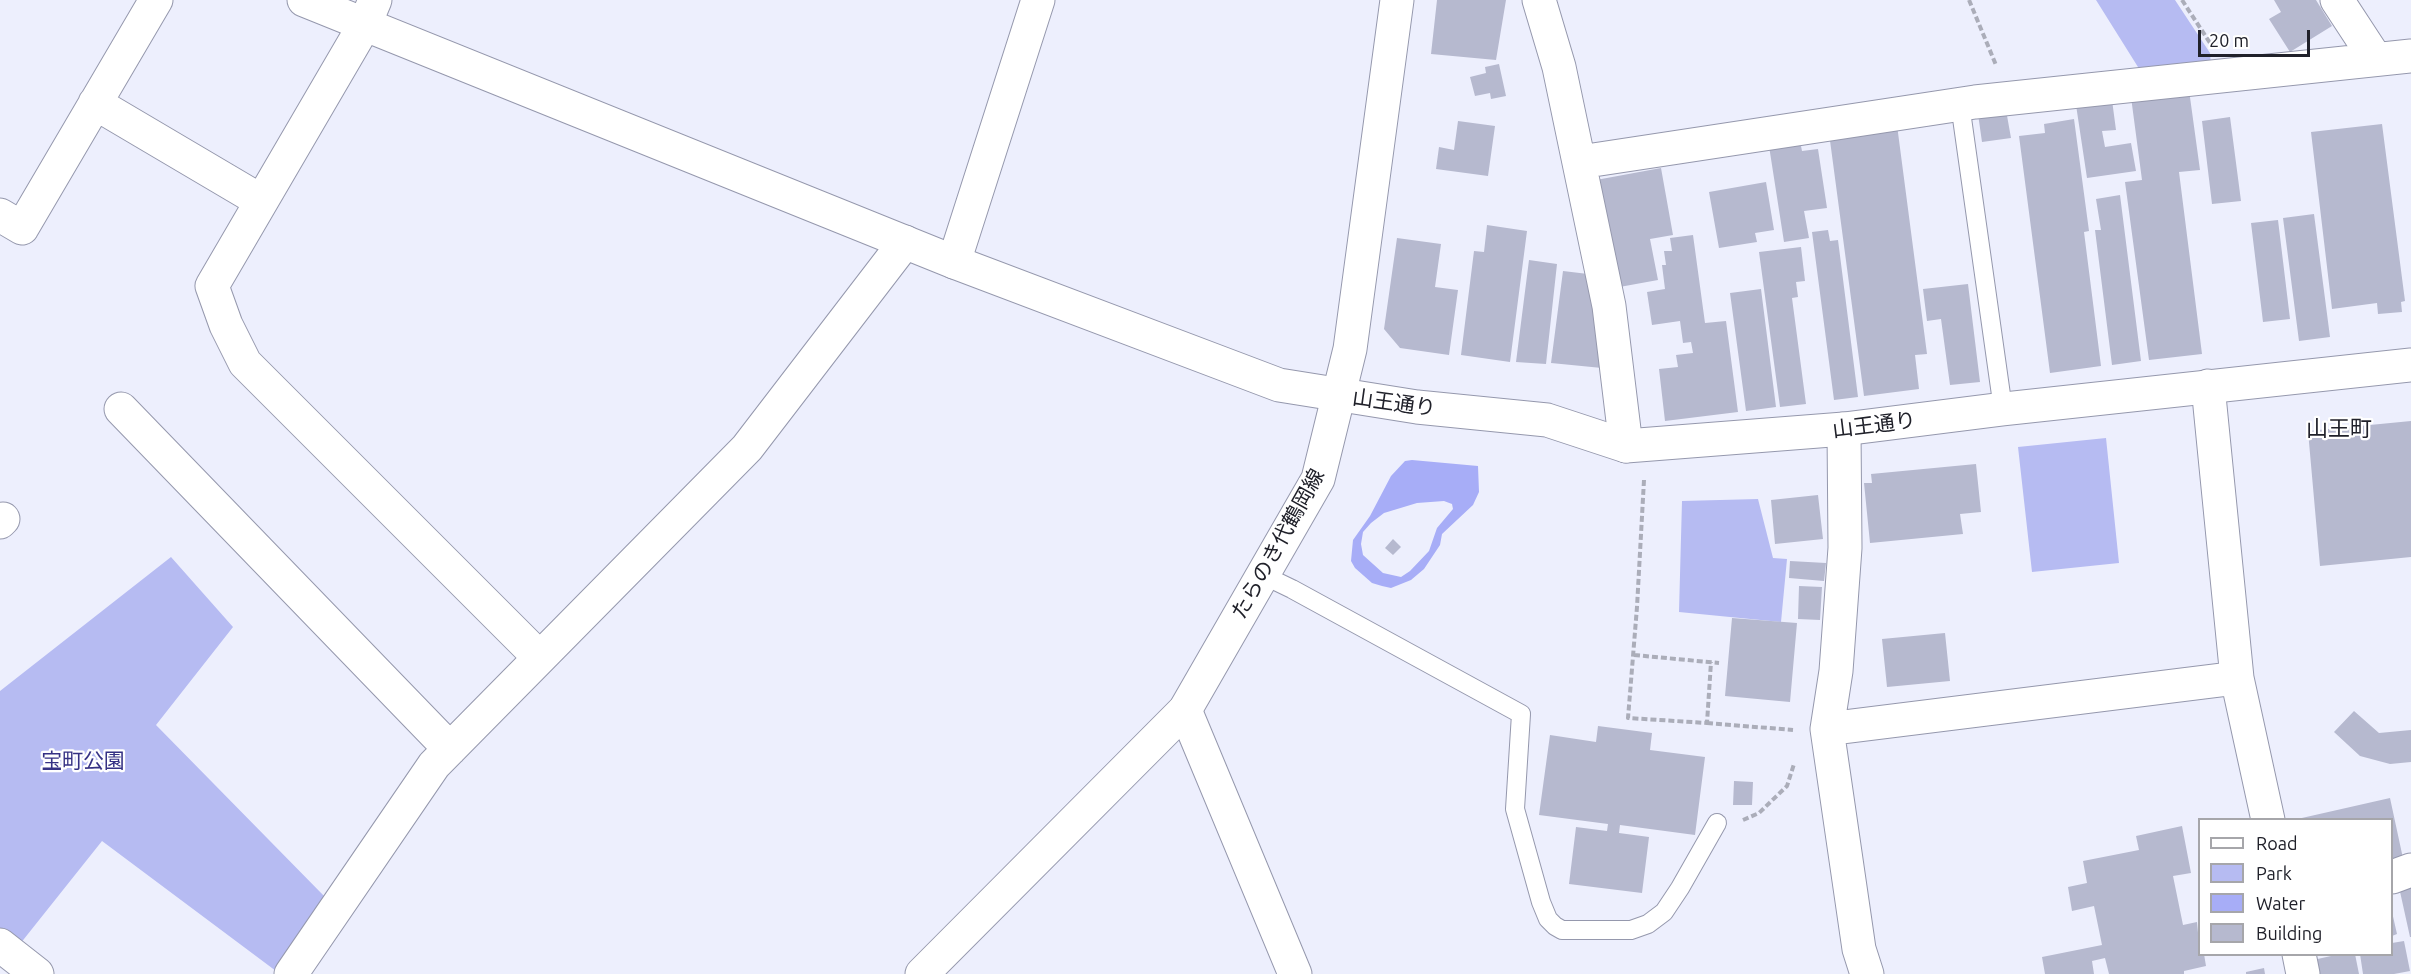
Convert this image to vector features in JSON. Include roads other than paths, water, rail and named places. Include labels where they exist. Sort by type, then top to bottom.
[{"type":"street","points":[[0,215],[22,228],[156,0]]},
{"type":"street","name":"山王通り","points":[[304,0],[370,12],[905,242],[1279,385],[1417,407],[1547,420],[1626,446],[1844,429],[2002,409],[2411,365]]},
{"type":"street","points":[[954,262],[1038,0]]},
{"type":"street","name":"たらのき代鶴岡線","points":[[922,974],[1185,710],[1318,479],[1350,349],[1397,0]]},
{"type":"street","points":[[1539,0],[1559,67],[1609,306],[1626,446]]},
{"type":"street","points":[[2337,0],[2375,58]]},
{"type":"street","points":[[370,12],[212,285],[226,325],[245,363],[539,657]]},
{"type":"street","points":[[1580,162],[1960,104],[2375,58],[2411,56]]},
{"type":"street","points":[[95,103],[261,201]]},
{"type":"street","points":[[291,974],[434,765],[747,448],[905,242]]},
{"type":"street","points":[[2208,386],[2237,678],[2268,818]]},
{"type":"street","points":[[121,409],[450,749]]},
{"type":"street","points":[[1844,429],[1845,548],[1836,671],[1827,729],[1860,949],[1867,974]]},
{"type":"street","points":[[1827,729],[2237,678]]},
{"type":"street","points":[[1185,710],[1295,974]]},
{"type":"street","points":[[2393,876],[2411,870]]},
{"type":"street","points":[[0,945],[37,974]]},
{"type":"street","points":[[2299,956],[2303,974]]},
{"type":"lane","points":[[1960,104],[2002,409]]},
{"type":"lane","points":[[1263,575],[1521,714],[1515,809],[1541,902],[1548,919],[1562,930],[1631,930],[1648,924],[1664,912],[1717,823]]},
{"type":"water","points":[[1405,461],[1478,466],[1479,492],[1473,505],[1442,534],[1440,545],[1424,569],[1411,580],[1391,588],[1372,583],[1355,568],[1351,561],[1353,540],[1370,516],[1391,476]],"holes":[[[1444,501],[1452,504],[1453,509],[1437,528],[1429,551],[1401,577],[1383,573],[1363,555],[1361,544],[1363,532],[1384,513],[1417,503]]]},
{"type":"district","name":"山王町","points":[[2339,429]]},
{"type":"park label","name":"宝町公園","points":[[83,761]]}]
